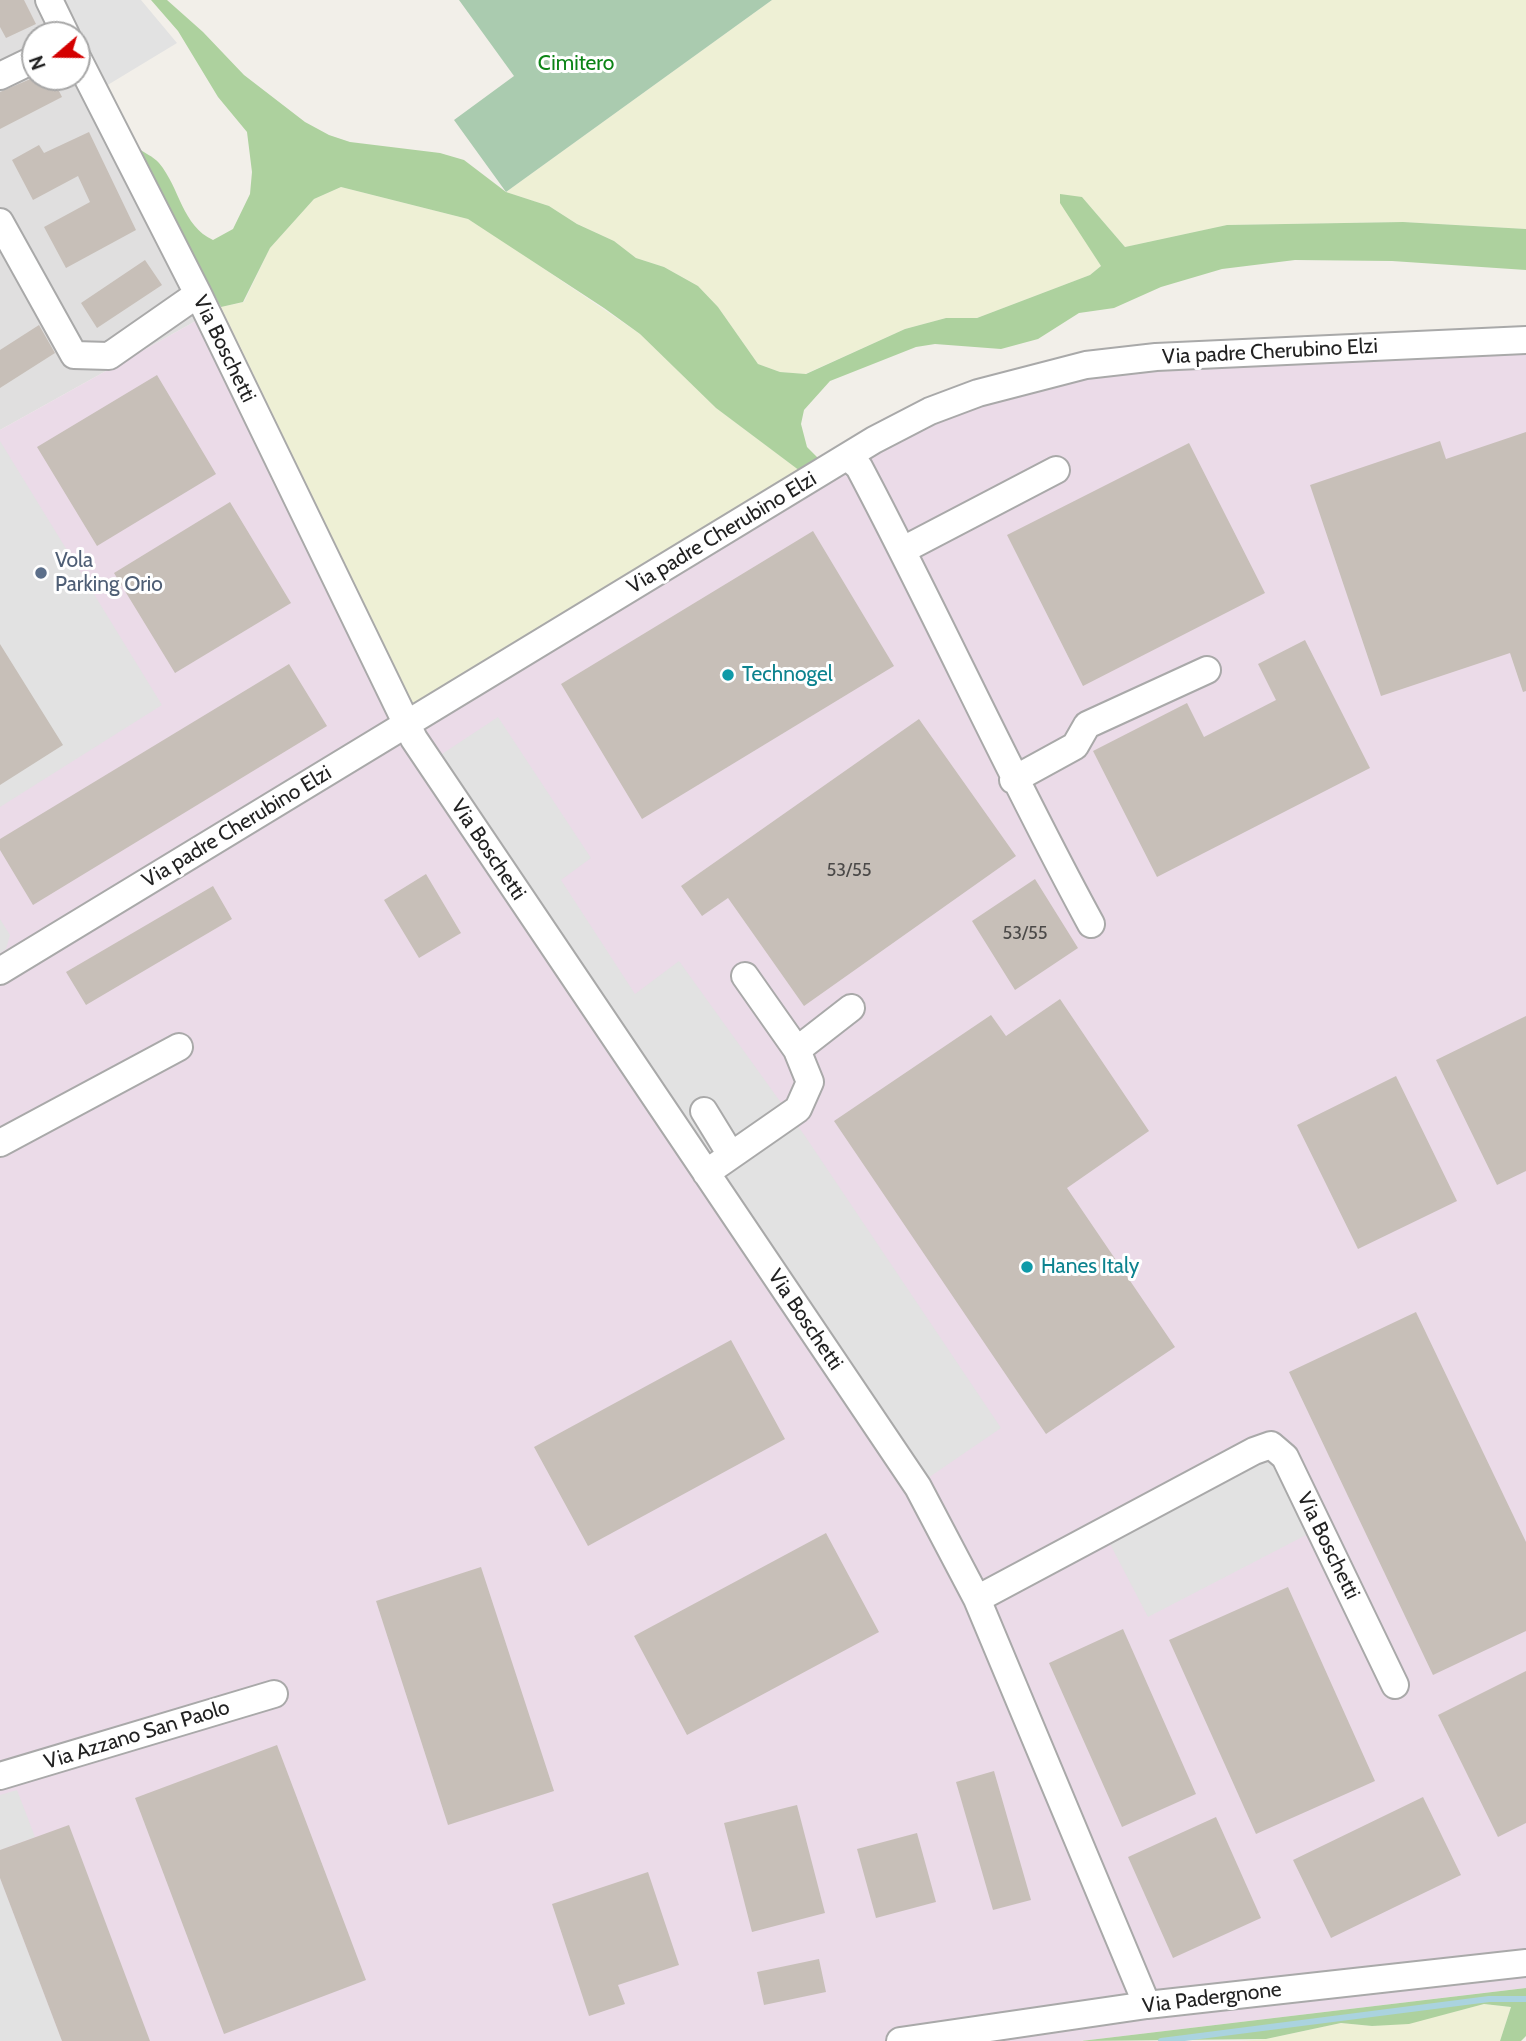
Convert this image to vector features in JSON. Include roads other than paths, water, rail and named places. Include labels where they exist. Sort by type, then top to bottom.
[{"type":"street","points":[[50,0],[60,21]]},
{"type":"street","points":[[0,76],[21,66]]},
{"type":"street","name":"Via Boschetti","points":[[91,84],[198,294],[406,724],[918,1487],[977,1598],[1147,2005]]},
{"type":"street","points":[[0,222],[74,355],[109,356],[198,294]]},
{"type":"street","name":"Via padre Cherubino Elzi","points":[[0,971],[874,440],[930,411],[978,393],[1086,365],[1156,357],[1526,340]]},
{"type":"street","points":[[848,457],[859,467],[903,550],[1013,780],[1091,924]]},
{"type":"street","points":[[903,550],[1056,470]]},
{"type":"street","points":[[1013,780],[1075,746],[1087,726],[1207,670]]},
{"type":"street","points":[[706,1172],[799,1109],[810,1082],[797,1051],[744,976]]},
{"type":"street","points":[[797,1051],[851,1009]]},
{"type":"street","points":[[0,1143],[179,1047]]},
{"type":"street","points":[[704,1111],[731,1155]]},
{"type":"street","name":"Via Boschetti","points":[[977,1598],[1254,1451],[1271,1445],[1285,1457],[1395,1685]]},
{"type":"street","name":"Via Azzano San Paolo","points":[[0,1776],[274,1694]]},
{"type":"street","name":"Via Padergnone","points":[[900,2041],[1147,2005],[1526,1963]]},
{"type":"waterway","points":[[1161,2041],[1489,1999],[1526,1999]]},
{"type":"place","name":"Vola Parking Orio","points":[[41,573]]},
{"type":"place","name":"Technogel","points":[[728,675]]},
{"type":"place","name":"Hanes Italy","points":[[1027,1267]]},
{"type":"park label","name":"Cimitero","points":[[576,64]]}]
